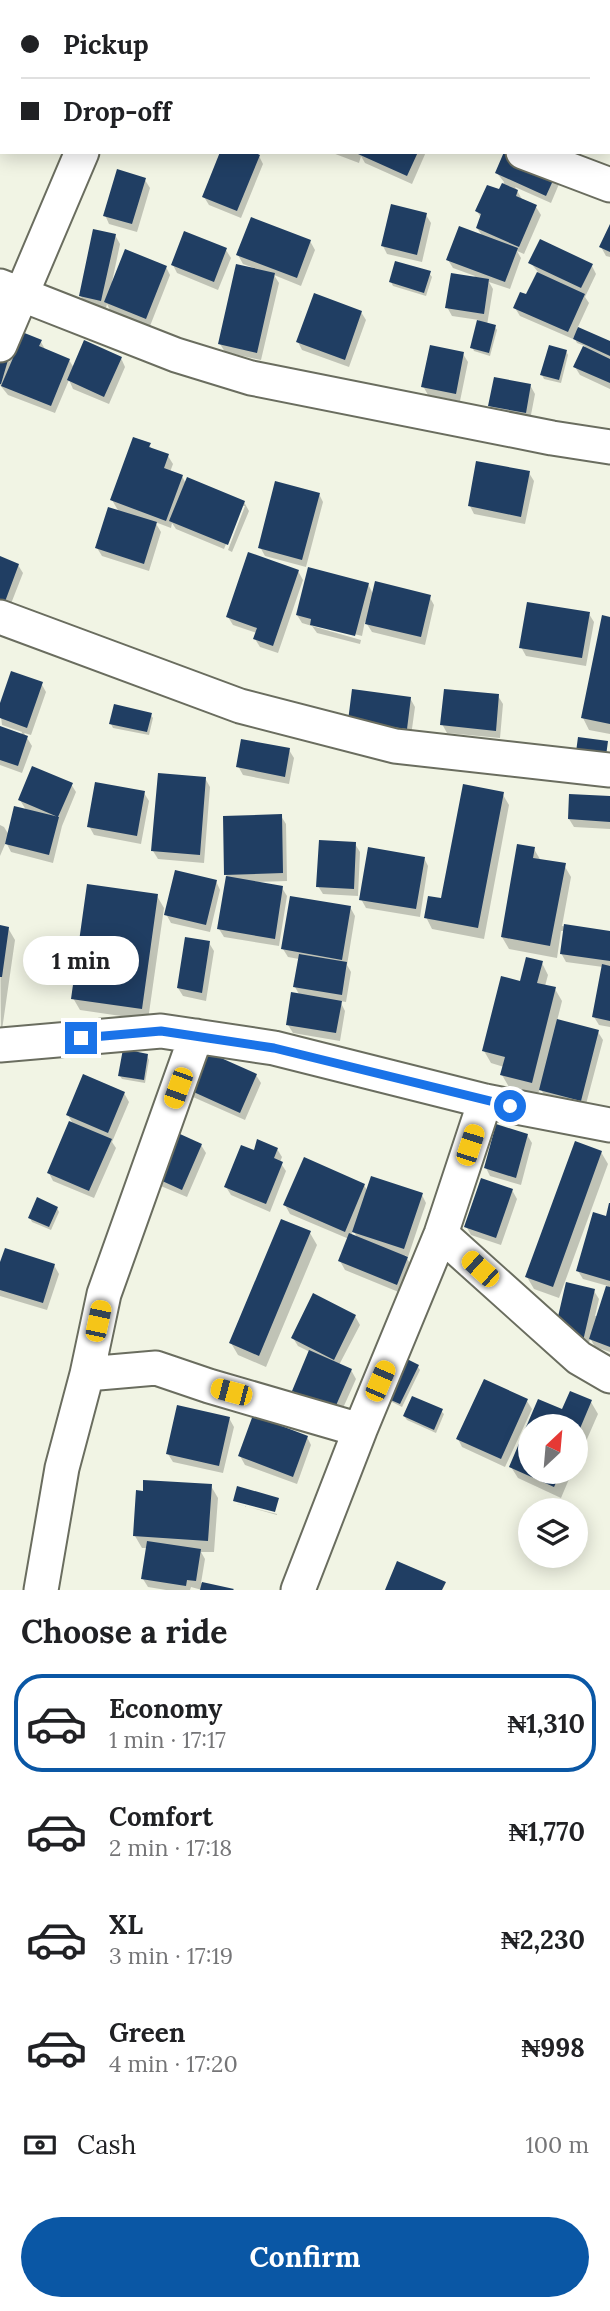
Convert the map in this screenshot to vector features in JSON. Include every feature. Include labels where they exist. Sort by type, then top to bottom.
[{"type":"street","points":[[0,345],[10,290],[81,154]]},
{"type":"street","points":[[528,154],[610,185]]},
{"type":"street","points":[[10,290],[176,355],[251,378],[552,438],[610,447]]},
{"type":"street","points":[[0,617],[240,706],[395,746],[610,770]]},
{"type":"street","points":[[0,1045],[161,1031],[274,1048],[485,1101],[610,1125]]},
{"type":"street","points":[[41,1590],[62,1468],[87,1374],[104,1294],[197,1036]]},
{"type":"street","points":[[298,1590],[360,1430],[441,1234],[485,1101]]},
{"type":"street","points":[[441,1234],[579,1358],[610,1376]]},
{"type":"street","points":[[87,1374],[156,1368],[208,1386],[360,1430]]},
{"type":"building","points":[[219,154],[260,155],[237,211],[202,197]]},
{"type":"building","points":[[358,154],[417,154],[407,176]]},
{"type":"building","points":[[503,154],[509,154],[556,174],[546,196],[495,173]]},
{"type":"building","points":[[117,169],[146,178],[132,224],[103,216]]},
{"type":"building","points":[[502,183],[518,190],[516,196],[537,205],[519,247],[476,228],[481,214],[475,211],[487,185],[499,189]]},
{"type":"building","points":[[391,204],[427,213],[417,255],[381,246]]},
{"type":"building","points":[[251,217],[311,240],[297,278],[236,255]]},
{"type":"building","points":[[610,224],[610,252],[599,247]]},
{"type":"building","points":[[459,226],[518,248],[505,282],[446,260]]},
{"type":"building","points":[[93,229],[116,234],[101,301],[79,296]]},
{"type":"building","points":[[184,231],[227,248],[214,282],[171,265]]},
{"type":"building","points":[[540,239],[593,264],[581,288],[528,263]]},
{"type":"building","points":[[125,249],[167,266],[146,319],[104,302]]},
{"type":"building","points":[[395,261],[431,271],[424,293],[389,282]]},
{"type":"building","points":[[236,264],[275,273],[257,353],[218,344]]},
{"type":"building","points":[[537,272],[585,294],[568,332],[513,308],[520,292],[526,294]]},
{"type":"building","points":[[451,273],[489,279],[484,314],[445,308]]},
{"type":"building","points":[[314,293],[362,311],[345,360],[296,342]]},
{"type":"building","points":[[477,320],[496,325],[489,353],[470,348]]},
{"type":"building","points":[[578,327],[610,341],[610,356],[573,339]]},
{"type":"building","points":[[22,332],[42,340],[39,346],[70,359],[51,406],[1,386],[13,358],[3,354]]},
{"type":"building","points":[[84,340],[122,357],[104,397],[67,380]]},
{"type":"building","points":[[430,345],[464,352],[456,394],[421,387]]},
{"type":"building","points":[[549,345],[567,350],[559,380],[540,375]]},
{"type":"building","points":[[583,346],[610,359],[610,383],[573,367]]},
{"type":"building","points":[[0,358],[8,360],[1,384],[0,384]]},
{"type":"building","points":[[494,377],[531,384],[526,413],[488,406]]},
{"type":"building","points":[[133,437],[151,443],[149,447],[169,454],[164,468],[183,475],[166,521],[110,500]]},
{"type":"building","points":[[476,461],[530,471],[521,517],[468,506]]},
{"type":"building","points":[[187,477],[245,501],[228,545],[169,521]]},
{"type":"building","points":[[275,481],[320,493],[302,560],[258,548]]},
{"type":"building","points":[[108,507],[157,522],[144,564],[95,548]]},
{"type":"building","points":[[248,552],[299,570],[273,646],[253,639],[257,628],[226,617]]},
{"type":"building","points":[[0,556],[19,564],[3,607],[0,606]]},
{"type":"building","points":[[308,567],[369,583],[355,636],[310,625],[311,619],[296,615]]},
{"type":"building","points":[[375,581],[431,595],[421,637],[365,624]]},
{"type":"building","points":[[527,602],[590,612],[582,658],[519,648]]},
{"type":"building","points":[[602,615],[610,617],[610,724],[581,718]]},
{"type":"building","points":[[11,671],[43,682],[27,728],[0,718],[0,703]]},
{"type":"building","points":[[352,689],[411,697],[407,729],[348,721]]},
{"type":"building","points":[[444,689],[499,694],[496,731],[440,725]]},
{"type":"building","points":[[114,704],[152,713],[147,732],[109,724]]},
{"type":"building","points":[[0,726],[28,736],[18,766],[0,760]]},
{"type":"building","points":[[578,737],[608,741],[606,756],[576,752]]},
{"type":"building","points":[[241,739],[290,748],[285,777],[236,767]]},
{"type":"building","points":[[32,766],[73,783],[58,817],[18,800]]},
{"type":"building","points":[[158,773],[206,777],[200,855],[151,851]]},
{"type":"building","points":[[95,782],[145,791],[137,836],[87,827]]},
{"type":"building","points":[[463,784],[504,792],[478,928],[424,918],[428,896],[441,898]]},
{"type":"building","points":[[569,794],[610,796],[610,822],[568,819]]},
{"type":"building","points":[[14,806],[59,817],[49,855],[5,844]]},
{"type":"building","points":[[282,814],[283,873],[224,875],[223,816]]},
{"type":"building","points":[[319,840],[356,842],[354,889],[316,887]]},
{"type":"building","points":[[517,844],[535,847],[533,858],[566,863],[550,946],[501,937]]},
{"type":"building","points":[[368,847],[425,857],[416,909],[359,900]]},
{"type":"building","points":[[175,870],[217,880],[206,925],[164,915]]},
{"type":"building","points":[[226,876],[283,886],[275,939],[217,929]]},
{"type":"building","points":[[87,884],[158,894],[142,1009],[71,999]]},
{"type":"building","points":[[290,896],[351,906],[342,960],[281,949]]},
{"type":"building","points":[[564,924],[610,931],[610,961],[560,954]]},
{"type":"building","points":[[0,925],[9,927],[2,977],[0,977]]},
{"type":"building","points":[[185,937],[210,941],[202,993],[177,988]]},
{"type":"building","points":[[299,954],[347,962],[342,995],[293,987]]},
{"type":"building","points":[[526,957],[543,961],[537,983],[556,987],[532,1083],[500,1075],[505,1057],[482,1051],[501,976],[520,981]]},
{"type":"building","points":[[602,964],[610,966],[610,1021],[592,1017]]},
{"type":"building","points":[[291,992],[342,1001],[336,1033],[286,1025]]},
{"type":"building","points":[[557,1019],[599,1030],[581,1101],[539,1090]]},
{"type":"building","points":[[123,1049],[148,1054],[144,1080],[118,1076]]},
{"type":"building","points":[[203,1050],[257,1074],[240,1113],[187,1089]]},
{"type":"building","points":[[83,1074],[125,1092],[108,1133],[66,1115]]},
{"type":"building","points":[[69,1121],[112,1139],[89,1191],[47,1173]]},
{"type":"building","points":[[496,1124],[528,1134],[516,1178],[484,1168]]},
{"type":"building","points":[[169,1129],[202,1144],[182,1190],[149,1175]]},
{"type":"building","points":[[257,1139],[278,1148],[274,1158],[283,1162],[266,1204],[224,1187],[241,1145],[254,1150]]},
{"type":"building","points":[[575,1141],[602,1151],[553,1287],[525,1277]]},
{"type":"building","points":[[304,1157],[365,1184],[345,1232],[283,1205]]},
{"type":"building","points":[[371,1176],[423,1193],[404,1249],[352,1232]]},
{"type":"building","points":[[481,1178],[513,1189],[496,1238],[464,1227]]},
{"type":"building","points":[[37,1197],[58,1207],[49,1227],[28,1218]]},
{"type":"building","points":[[609,1203],[610,1281],[576,1271],[593,1212],[606,1216]]},
{"type":"building","points":[[281,1219],[311,1231],[259,1356],[229,1343]]},
{"type":"building","points":[[349,1233],[408,1257],[397,1285],[338,1261]]},
{"type":"building","points":[[5,1248],[55,1264],[43,1303],[0,1290],[0,1262]]},
{"type":"building","points":[[566,1282],[595,1289],[583,1341],[554,1334]]},
{"type":"building","points":[[606,1286],[610,1287],[610,1347],[589,1339]]},
{"type":"building","points":[[313,1293],[356,1315],[334,1360],[291,1338]]},
{"type":"building","points":[[309,1350],[352,1369],[334,1410],[292,1391]]},
{"type":"building","points":[[399,1355],[419,1365],[400,1404],[379,1395]]},
{"type":"building","points":[[484,1379],[528,1399],[521,1414],[518,1414],[518,1421],[501,1459],[456,1439]]},
{"type":"building","points":[[570,1391],[592,1400],[586,1414],[532,1414],[538,1399],[562,1409]]},
{"type":"building","points":[[412,1396],[443,1409],[434,1430],[403,1416]]},
{"type":"building","points":[[177,1405],[230,1417],[219,1466],[166,1454]]},
{"type":"building","points":[[253,1415],[308,1436],[293,1477],[238,1456]]},
{"type":"building","points":[[518,1446],[518,1471],[509,1467]]},
{"type":"building","points":[[143,1480],[212,1484],[208,1541],[133,1536],[136,1490],[143,1491]]},
{"type":"building","points":[[237,1486],[279,1498],[275,1512],[233,1501]]},
{"type":"building","points":[[147,1541],[201,1549],[196,1581],[187,1580],[186,1586],[141,1579]]},
{"type":"building","points":[[397,1561],[446,1582],[442,1590],[385,1590]]},
{"type":"building","points":[[202,1582],[234,1589],[200,1590]]},
{"type":"route","points":[[81,1038],[161,1031],[274,1048],[510,1106]]}]
